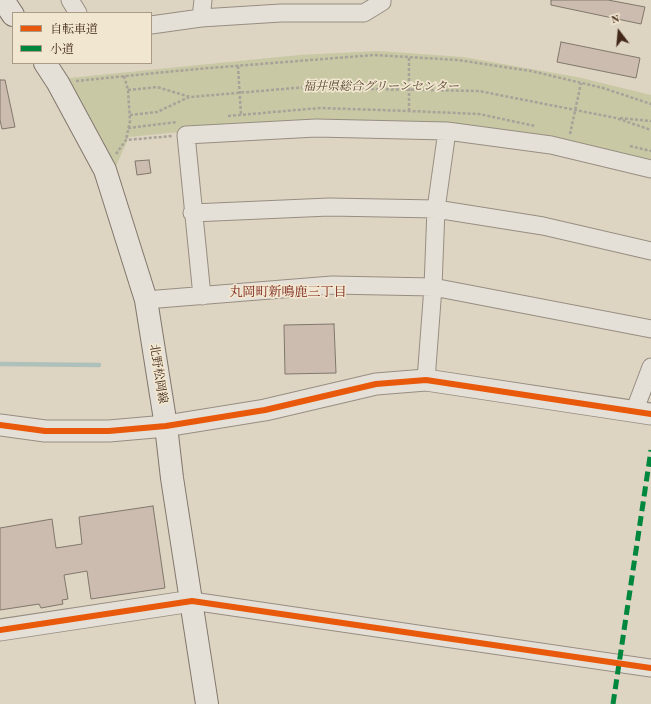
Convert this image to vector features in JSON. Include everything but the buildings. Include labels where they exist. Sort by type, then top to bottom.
[{"type":"main road","points":[[3,0],[12,14]]},
{"type":"main road","name":"北野松岡線","points":[[46,64],[58,83],[105,170],[146,300],[207,704]]},
{"type":"street","points":[[70,0],[77,12]]},
{"type":"street","points":[[201,18],[203,0]]},
{"type":"street","points":[[152,25],[201,18],[281,13],[364,13],[382,2],[382,0]]},
{"type":"street","points":[[202,296],[192,213],[186,135],[316,128],[447,131],[567,149],[651,169]]},
{"type":"street","points":[[426,380],[433,287],[436,209],[447,131]]},
{"type":"street","points":[[192,213],[329,207],[436,209],[543,226],[651,251]]},
{"type":"street","points":[[146,300],[332,285],[433,287],[651,329]]},
{"type":"street","points":[[0,424],[45,431],[109,431],[166,426],[265,410],[376,384],[426,380],[642,413],[651,367]]},
{"type":"street","points":[[0,630],[192,600],[651,668]]},
{"type":"path","points":[[58,83],[374,55],[465,61],[531,71],[581,83],[651,104]]},
{"type":"path","points":[[409,57],[409,130]]},
{"type":"path","points":[[238,66],[243,132]]},
{"type":"path","points":[[105,170],[126,140],[130,115],[128,90],[124,76]]},
{"type":"path","points":[[567,149],[574,110],[581,83]]},
{"type":"path","points":[[130,115],[157,112],[190,97],[318,86],[479,91],[616,118],[651,121]]},
{"type":"path","points":[[128,90],[157,87],[190,97]]},
{"type":"path","points":[[616,118],[651,130]]},
{"type":"path","points":[[126,140],[186,135]]},
{"type":"green space","name":"福井県総合グリーンセンター","points":[[378,51],[463,57],[577,77],[651,95],[651,161],[474,128],[418,122],[329,121],[252,125],[129,137],[116,166],[69,78],[299,55]]},
{"type":"waterway","points":[[0,364],[99,365]]},
{"type":"marked path","points":[[613,704],[651,450]]},
{"type":"cycle path","points":[[0,425],[45,431],[109,431],[166,426],[265,410],[376,384],[426,380],[651,414]]},
{"type":"cycle path","points":[[0,630],[192,601],[651,668]]},
{"type":"district","name":"丸岡町新鳴鹿三丁目","points":[[288,293]]}]
